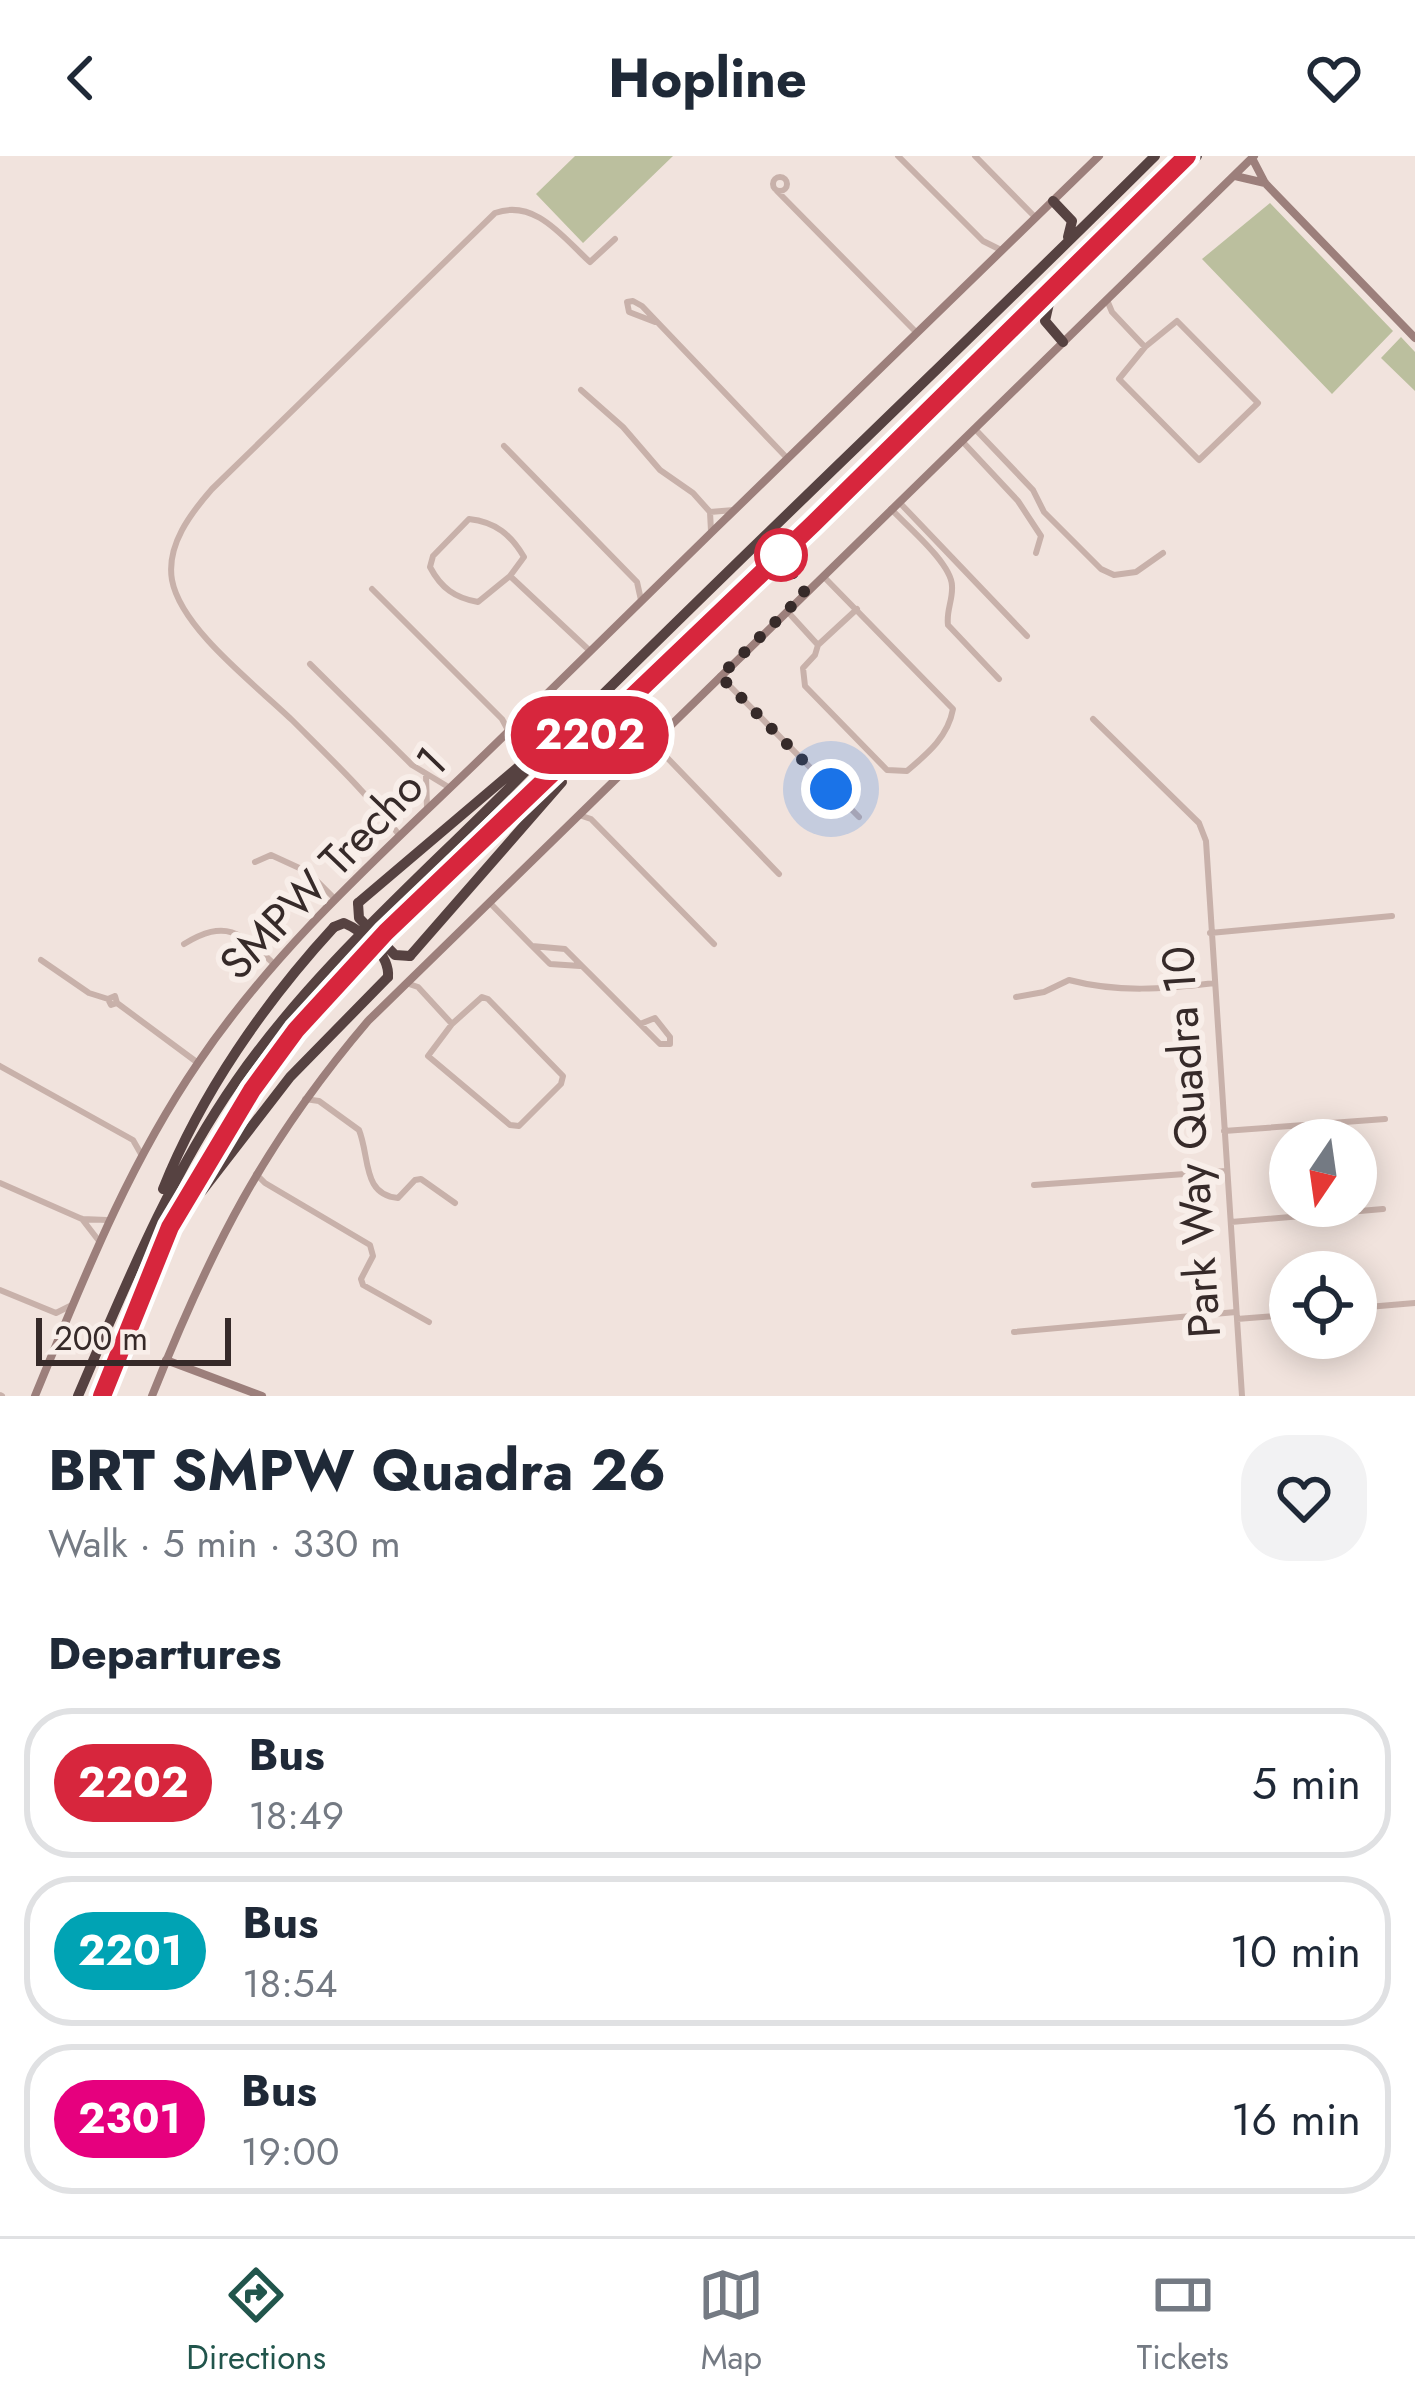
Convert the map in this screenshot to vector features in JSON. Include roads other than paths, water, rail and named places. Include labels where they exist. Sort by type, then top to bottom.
[{"type":"highway","points":[[153,1220],[197,1140],[281,1019],[356,938],[1155,156]]},
{"type":"highway","points":[[109,1396],[153,1280],[190,1201],[253,1095],[325,1007],[1198,156]]},
{"type":"highway","points":[[1055,199],[1078,215],[1099,212]]},
{"type":"highway","points":[[1055,199],[1072,221],[1066,242]]},
{"type":"highway","points":[[1050,298],[1045,322],[1060,344]]},
{"type":"highway","points":[[1018,329],[1040,326],[1060,344]]},
{"type":"highway","points":[[572,723],[358,903],[359,918],[395,956],[410,956],[594,745]]},
{"type":"highway","points":[[78,1396],[168,1177],[233,1060],[304,960],[334,927],[344,923],[386,959],[388,977],[290,1077],[190,1201]]},
{"type":"street","points":[[898,156],[983,241],[1001,250]]},
{"type":"street","points":[[975,156],[1035,217]]},
{"type":"street","name":"SMPW Trecho 1","points":[[35,1396],[107,1220],[148,1139],[198,1063],[274,964],[427,808],[1100,156]]},
{"type":"street","points":[[152,1396],[200,1278],[249,1182],[312,1087],[405,983],[1253,157],[1265,183],[1415,338]]},
{"type":"street","points":[[1234,176],[1265,183]]},
{"type":"street","points":[[777,191],[916,332]]},
{"type":"street","points":[[400,836],[196,624],[172,579],[174,547],[212,489],[495,213],[511,210],[553,224],[590,262],[614,239]]},
{"type":"street","points":[[983,241],[990,261]]},
{"type":"street","points":[[1107,300],[1112,313],[1145,347]]},
{"type":"street","points":[[655,322],[629,312],[626,302],[637,302],[788,459]]},
{"type":"street","points":[[1099,308],[1112,313]]},
{"type":"street","points":[[1173,322],[1180,322],[1250,392],[1257,406],[1202,459],[1195,460],[1120,382],[1120,375],[1145,347],[1173,322]]},
{"type":"street","points":[[580,390],[623,427],[660,470],[693,493],[710,512],[711,531]]},
{"type":"street","points":[[975,429],[1033,490],[1044,512],[1101,569],[1114,575],[1136,572],[1163,553]]},
{"type":"street","points":[[962,441],[1018,500],[1041,536],[1036,553]]},
{"type":"street","points":[[504,446],[637,582],[641,601]]},
{"type":"street","points":[[895,505],[1027,636]]},
{"type":"street","points":[[895,505],[947,569],[952,590],[948,625],[999,679]]},
{"type":"street","points":[[710,512],[734,510]]},
{"type":"street","points":[[477,519],[512,537],[524,557],[510,576],[478,602],[449,592],[430,567],[433,556],[457,528],[477,519]]},
{"type":"street","points":[[510,576],[590,651]]},
{"type":"street","points":[[823,576],[857,609],[953,710],[949,728],[907,771],[887,770],[806,686],[803,668],[818,645],[857,609]]},
{"type":"street","points":[[637,582],[655,586]]},
{"type":"street","points":[[372,589],[512,728]]},
{"type":"street","points":[[787,611],[818,645]]},
{"type":"street","points":[[310,664],[426,776],[450,788]]},
{"type":"street","points":[[720,676],[859,818]]},
{"type":"street","name":"Park Way Quadra 10","points":[[1093,719],[1199,823],[1206,841],[1242,1396]]},
{"type":"street","points":[[653,742],[779,874]]},
{"type":"street","points":[[426,776],[427,808]]},
{"type":"street","points":[[588,805],[591,819]]},
{"type":"street","points":[[578,815],[591,819],[714,944]]},
{"type":"street","points":[[255,862],[271,855],[296,864],[335,899]]},
{"type":"street","points":[[489,902],[556,966],[584,966]]},
{"type":"street","points":[[1209,933],[1392,916]]},
{"type":"street","points":[[184,944],[208,930],[228,930],[245,937],[274,964]]},
{"type":"street","points":[[532,946],[561,946],[660,1044],[670,1044],[655,1018],[640,1024]]},
{"type":"street","points":[[41,960],[89,993],[108,999],[111,1005],[117,1003],[198,1063]]},
{"type":"street","points":[[415,974],[418,987],[452,1024]]},
{"type":"street","points":[[1016,997],[1069,980],[1097,988],[1147,990],[1215,983]]},
{"type":"street","points":[[405,983],[418,987]]},
{"type":"street","points":[[486,997],[563,1076],[562,1084],[519,1126],[510,1125],[428,1056],[452,1024],[486,997]]},
{"type":"street","points":[[0,1066],[133,1140],[141,1154]]},
{"type":"street","points":[[312,1087],[319,1101],[359,1130],[371,1183],[383,1195],[398,1198],[422,1179],[455,1203]]},
{"type":"street","points":[[304,1099],[319,1101]]},
{"type":"street","points":[[1224,1131],[1384,1119]]},
{"type":"street","points":[[133,1140],[148,1139]]},
{"type":"street","points":[[1034,1185],[1226,1171]]},
{"type":"street","points":[[255,1172],[265,1183],[370,1245],[373,1256],[361,1279],[363,1285],[429,1322]]},
{"type":"street","points":[[249,1182],[265,1183]]},
{"type":"street","points":[[0,1183],[82,1219],[107,1220]]},
{"type":"street","points":[[1230,1222],[1383,1209]]},
{"type":"street","points":[[82,1219],[99,1241]]},
{"type":"street","points":[[0,1290],[56,1313],[73,1305]]},
{"type":"street","points":[[1377,1307],[1415,1303]]},
{"type":"street","points":[[56,1313],[62,1332]]},
{"type":"street","points":[[1013,1332],[1269,1315]]},
{"type":"street","points":[[166,1360],[262,1396]]}]
